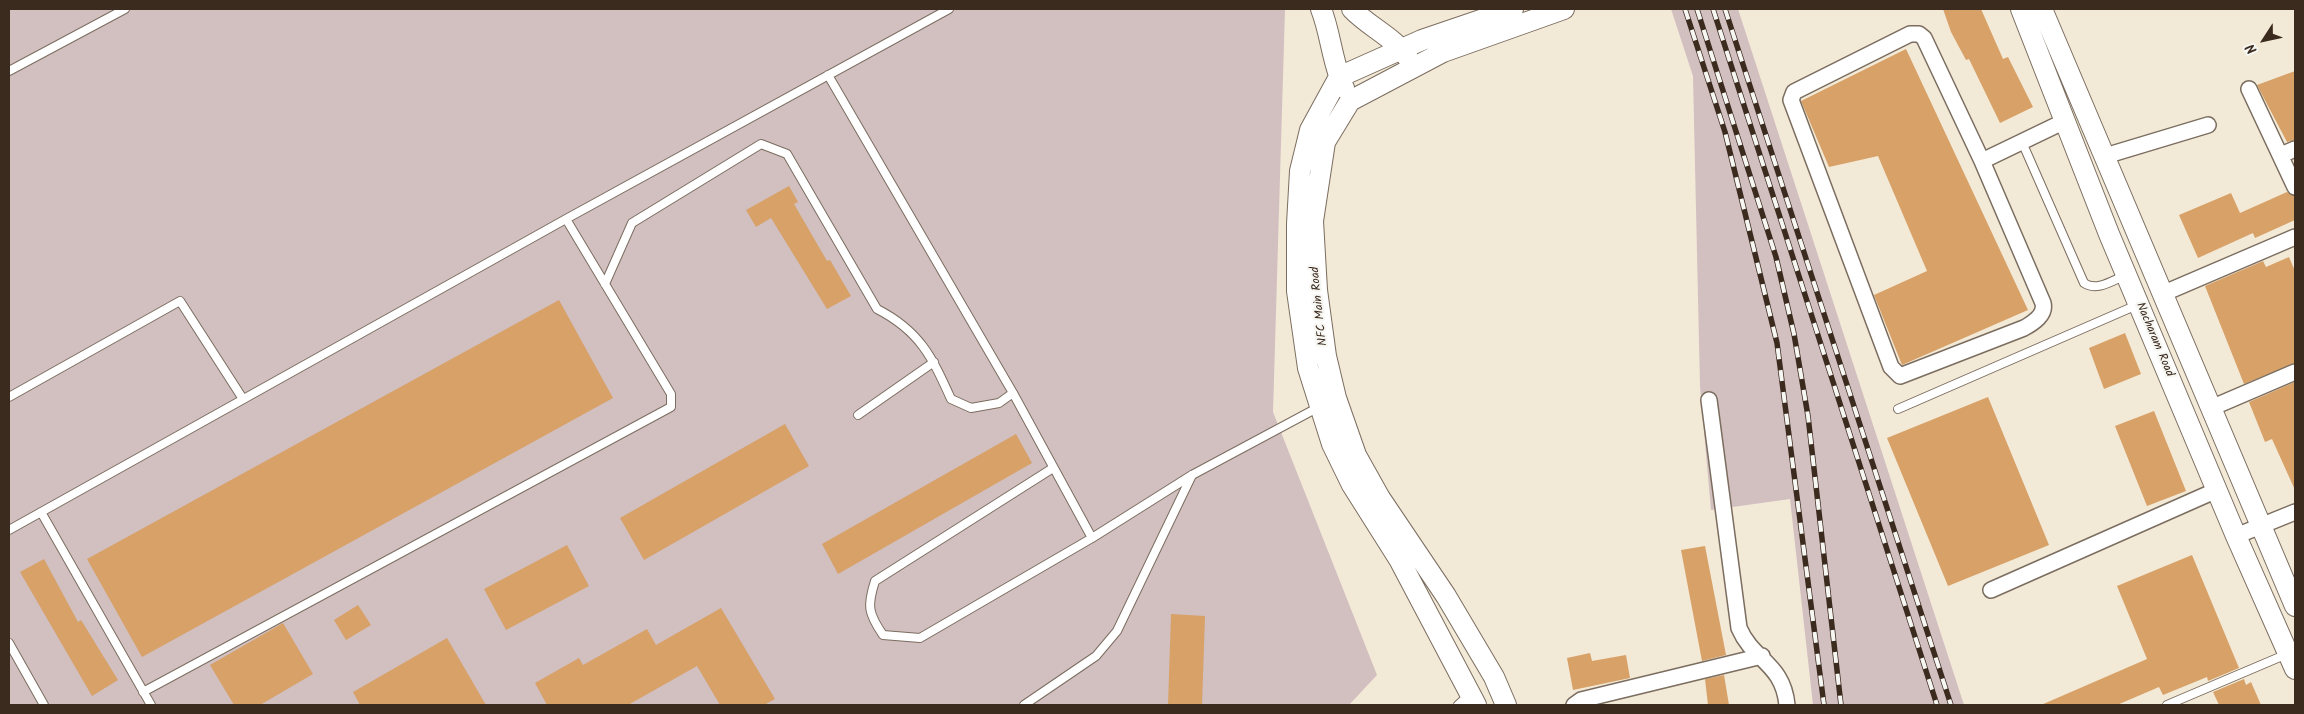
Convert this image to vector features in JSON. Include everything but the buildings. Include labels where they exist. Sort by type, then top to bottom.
[{"type":"main road","points":[[1321,9],[1329,29],[1339,77],[1350,101]]},
{"type":"main road","points":[[1352,9],[1362,19],[1402,48],[1414,66]]},
{"type":"main road","points":[[1339,77],[1402,48],[1513,9]]},
{"type":"main road","name":"NFC Main Road","points":[[1506,705],[1494,677],[1446,596],[1380,498],[1356,455],[1336,398],[1326,356],[1317,290],[1313,221],[1325,142],[1350,101],[1443,52],[1564,9]]},
{"type":"main road","name":"Nacharam Road","points":[[2021,9],[2126,274],[2236,536],[2292,661]]},
{"type":"main road","name":"Nacharam Road","points":[[2042,9],[2295,606]]},
{"type":"main road","name":"NFC Main Road","points":[[1339,77],[1310,130],[1300,171],[1297,224],[1297,291],[1308,368],[1332,444],[1352,485],[1400,561],[1468,701]]},
{"type":"main road","points":[[2064,118],[2083,106]]},
{"type":"street","points":[[1910,34],[1918,34],[1924,38],[1982,161],[2044,307],[2035,322],[2024,328],[1900,376],[1891,367],[1830,206],[1791,100],[1794,92],[1910,34]]},
{"type":"street","points":[[2249,89],[2295,187]]},
{"type":"street","points":[[1982,161],[2022,142],[2064,118]]},
{"type":"street","points":[[2105,156],[2208,125]]},
{"type":"street","points":[[2281,155],[2295,149]]},
{"type":"street","points":[[2162,294],[2295,237]]},
{"type":"street","points":[[2210,408],[2295,372]]},
{"type":"street","points":[[1709,400],[1740,628],[1748,644],[1777,672],[1786,690],[1786,705]]},
{"type":"street","points":[[1991,590],[2217,490]]},
{"type":"street","points":[[2236,536],[2295,512]]},
{"type":"street","points":[[1574,705],[1581,700],[1762,656]]},
{"type":"lane","points":[[9,71],[126,9]]},
{"type":"lane","points":[[9,530],[566,219],[949,9]]},
{"type":"lane","points":[[828,75],[1013,393],[1092,538]]},
{"type":"lane","points":[[2022,142],[2084,283],[2090,287],[2097,287],[2126,274]]},
{"type":"lane","points":[[605,284],[632,223],[761,144],[787,154],[876,309],[898,320],[918,338],[934,362],[951,399],[971,408],[999,403],[1013,393]]},
{"type":"lane","points":[[143,692],[671,407],[672,394],[566,219]]},
{"type":"lane","points":[[9,397],[180,301],[243,399]]},
{"type":"lane","points":[[1898,409],[2139,304]]},
{"type":"lane","points":[[858,415],[934,362]]},
{"type":"lane","points":[[1053,468],[875,581],[868,602],[872,619],[883,635],[920,638],[1092,538],[1192,475],[1319,406]]},
{"type":"lane","points":[[1024,705],[1096,656],[1117,631],[1192,475]]},
{"type":"lane","points":[[41,512],[151,705]]},
{"type":"lane","points":[[9,643],[44,705]]},
{"type":"lane","points":[[2167,705],[2292,661]]},
{"type":"shaded area","points":[[9,9],[1285,9],[1273,412],[1377,675],[1349,705],[9,705]]},
{"type":"shaded area","points":[[1671,9],[1738,9],[1964,705],[1813,705],[1790,499],[1711,510],[1700,386],[1693,76]]},
{"type":"railway","points":[[1685,9],[1725,132],[1777,343],[1824,705]]},
{"type":"railway","points":[[1697,9],[1776,257],[1794,334],[1808,416],[1841,705]]},
{"type":"railway","points":[[1713,9],[1937,705]]},
{"type":"railway","points":[[1725,9],[1951,705]]}]
